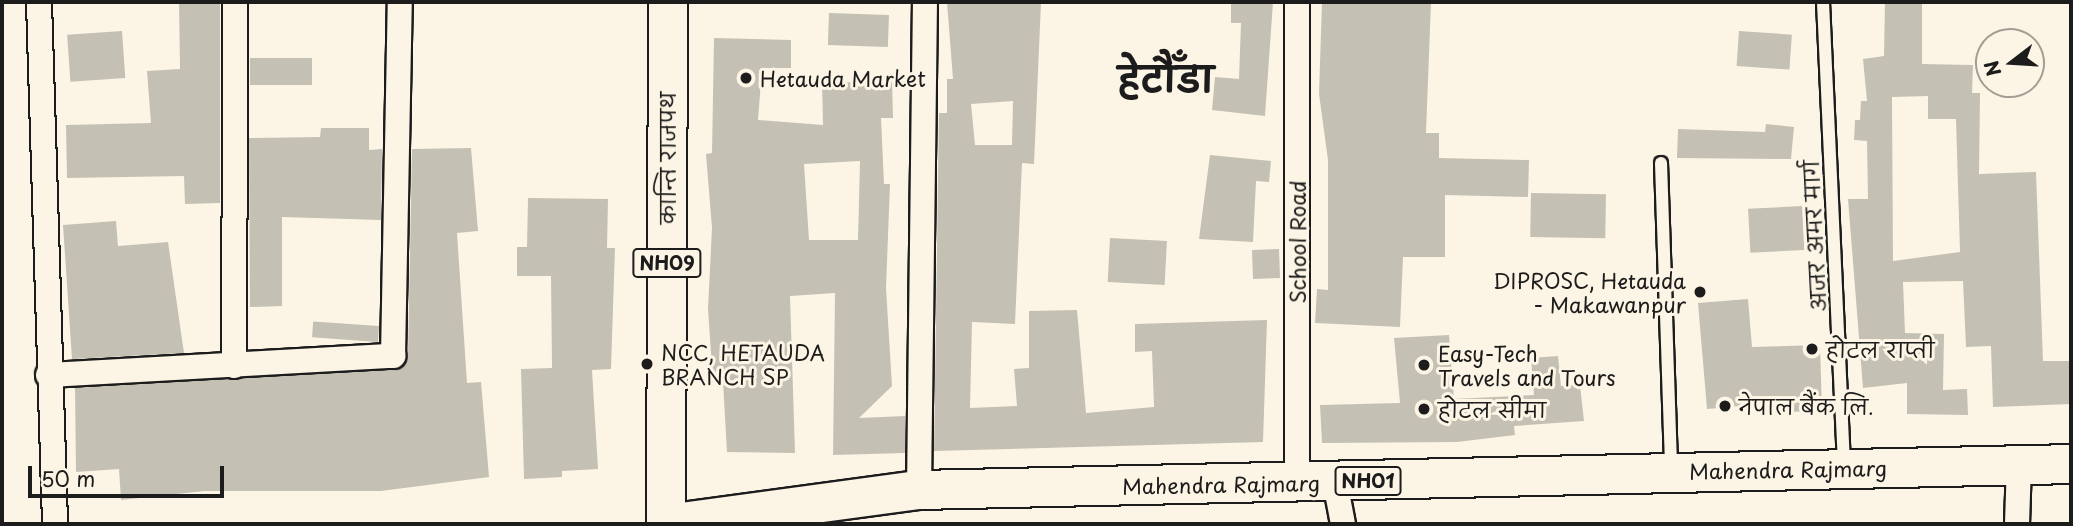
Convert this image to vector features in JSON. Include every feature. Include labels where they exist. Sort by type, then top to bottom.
[{"type":"main road","name":"कान्ति राजपथ","points":[[666,524],[668,2]]},
{"type":"main road","name":"Mahendra Rajmarg","points":[[666,524],[919,490],[2071,464]]},
{"type":"street","points":[[39,2],[48,375],[55,524]]},
{"type":"street","points":[[234,366],[235,2]]},
{"type":"street","points":[[48,375],[393,356],[400,2]]},
{"type":"street","points":[[919,490],[925,2]]},
{"type":"street","name":"School Road","points":[[1297,2],[1297,482]]},
{"type":"street","points":[[2017,524],[2019,464]]},
{"type":"street","points":[[1335,482],[1343,524]]},
{"type":"lane","name":"अजर अमर मार्ग","points":[[1823,2],[1844,468]]},
{"type":"lane","points":[[1661,163],[1671,472]]},
{"type":"building","points":[[179,2],[220,2],[220,203],[185,204],[184,176],[67,178],[66,125],[151,123],[147,71],[180,69]]},
{"type":"building","points":[[947,2],[1041,2],[1034,164],[1022,163],[1015,324],[972,322],[970,408],[1017,406],[1014,369],[1029,368],[1029,311],[1077,310],[1086,413],[1154,407],[1152,351],[1135,352],[1135,324],[1267,320],[1263,442],[934,451],[939,113],[947,113],[947,79],[953,79]],"holes":[[[1013,101],[1012,145],[975,145],[971,104]]]},
{"type":"building","points":[[1231,2],[1273,2],[1265,116],[1212,110],[1215,77],[1239,79],[1241,23],[1231,23]]},
{"type":"building","points":[[1322,2],[1431,2],[1426,133],[1439,133],[1439,158],[1529,160],[1528,197],[1445,195],[1445,257],[1403,257],[1400,327],[1315,323],[1317,289],[1328,290],[1328,160],[1319,94]]},
{"type":"building","points":[[1885,2],[1922,2],[1922,64],[1973,65],[1972,93],[1975,93],[1975,98],[1980,98],[1979,174],[2036,172],[2043,361],[2071,361],[2071,404],[1993,407],[1991,346],[1966,347],[1963,281],[1903,282],[1905,333],[1944,334],[1943,390],[1967,389],[1968,415],[1907,414],[1907,383],[1863,388],[1848,199],[1868,199],[1867,141],[1854,140],[1855,120],[1860,120],[1861,101],[1867,101],[1863,59],[1884,56]],"holes":[[[1928,96],[1928,119],[1956,119],[1960,252],[1893,261],[1892,97]]]},
{"type":"building","points":[[829,13],[889,15],[888,47],[828,45]]},
{"type":"building","points":[[122,31],[125,78],[70,82],[67,35]]},
{"type":"building","points":[[1739,31],[1792,35],[1789,70],[1737,66]]},
{"type":"building","points":[[714,38],[791,40],[791,68],[762,68],[758,120],[823,125],[822,83],[892,81],[893,118],[881,118],[884,184],[890,184],[886,288],[892,386],[859,418],[905,416],[905,453],[833,455],[835,293],[790,296],[795,453],[727,452],[723,382],[713,382],[708,309],[712,228],[706,154],[712,153]],"holes":[[[860,161],[858,240],[809,240],[804,164]]]},
{"type":"building","points":[[250,58],[312,58],[312,85],[250,85]]},
{"type":"building","points":[[1766,124],[1794,127],[1791,159],[1677,158],[1678,129],[1765,132]]},
{"type":"building","points":[[321,128],[369,128],[369,150],[382,149],[381,220],[282,217],[282,306],[250,307],[249,138],[320,137]]},
{"type":"building","points":[[471,148],[478,231],[457,233],[467,383],[481,382],[489,477],[381,491],[204,491],[121,500],[119,469],[76,472],[75,388],[401,368],[408,356],[412,149]]},
{"type":"building","points":[[1210,155],[1271,161],[1269,182],[1256,181],[1253,242],[1199,239]]},
{"type":"building","points":[[1531,193],[1606,194],[1605,238],[1530,237]]},
{"type":"building","points":[[528,198],[608,199],[607,248],[615,248],[611,369],[592,370],[598,469],[562,471],[562,477],[524,479],[521,369],[552,368],[551,276],[517,276],[517,247],[527,247]]},
{"type":"building","points":[[1802,206],[1804,250],[1750,253],[1748,209]]},
{"type":"building","points":[[116,221],[118,246],[168,242],[184,353],[72,359],[63,225]]},
{"type":"building","points":[[1110,238],[1167,241],[1165,285],[1108,282]]},
{"type":"building","points":[[1279,249],[1280,278],[1253,279],[1252,250]]},
{"type":"building","points":[[1748,299],[1752,347],[1820,345],[1822,411],[1786,412],[1786,402],[1707,409],[1698,303]]},
{"type":"building","points":[[313,321],[379,326],[378,342],[312,337]]},
{"type":"building","points":[[1449,335],[1454,399],[1534,395],[1531,358],[1558,356],[1561,386],[1580,385],[1584,421],[1514,426],[1515,435],[1457,442],[1322,443],[1320,405],[1400,403],[1394,338]]},
{"type":"place","name":"Hetauda Market","points":[[746,78]]},
{"type":"place","name":"DIPROSC, Hetauda - Makawanpur","points":[[1700,292]]},
{"type":"place","name":"होटल राप्ती","points":[[1812,349]]},
{"type":"place","name":"NCC, HETAUDA BRANCH SP","points":[[647,364]]},
{"type":"place","name":"Easy-Tech Travels and Tours","points":[[1424,365]]},
{"type":"place","name":"नेपाल बैंक लि.","points":[[1725,406]]},
{"type":"place","name":"होटल सीमा","points":[[1424,409]]},
{"type":"district","name":"हेटौँडा","points":[[1166,78]]}]
